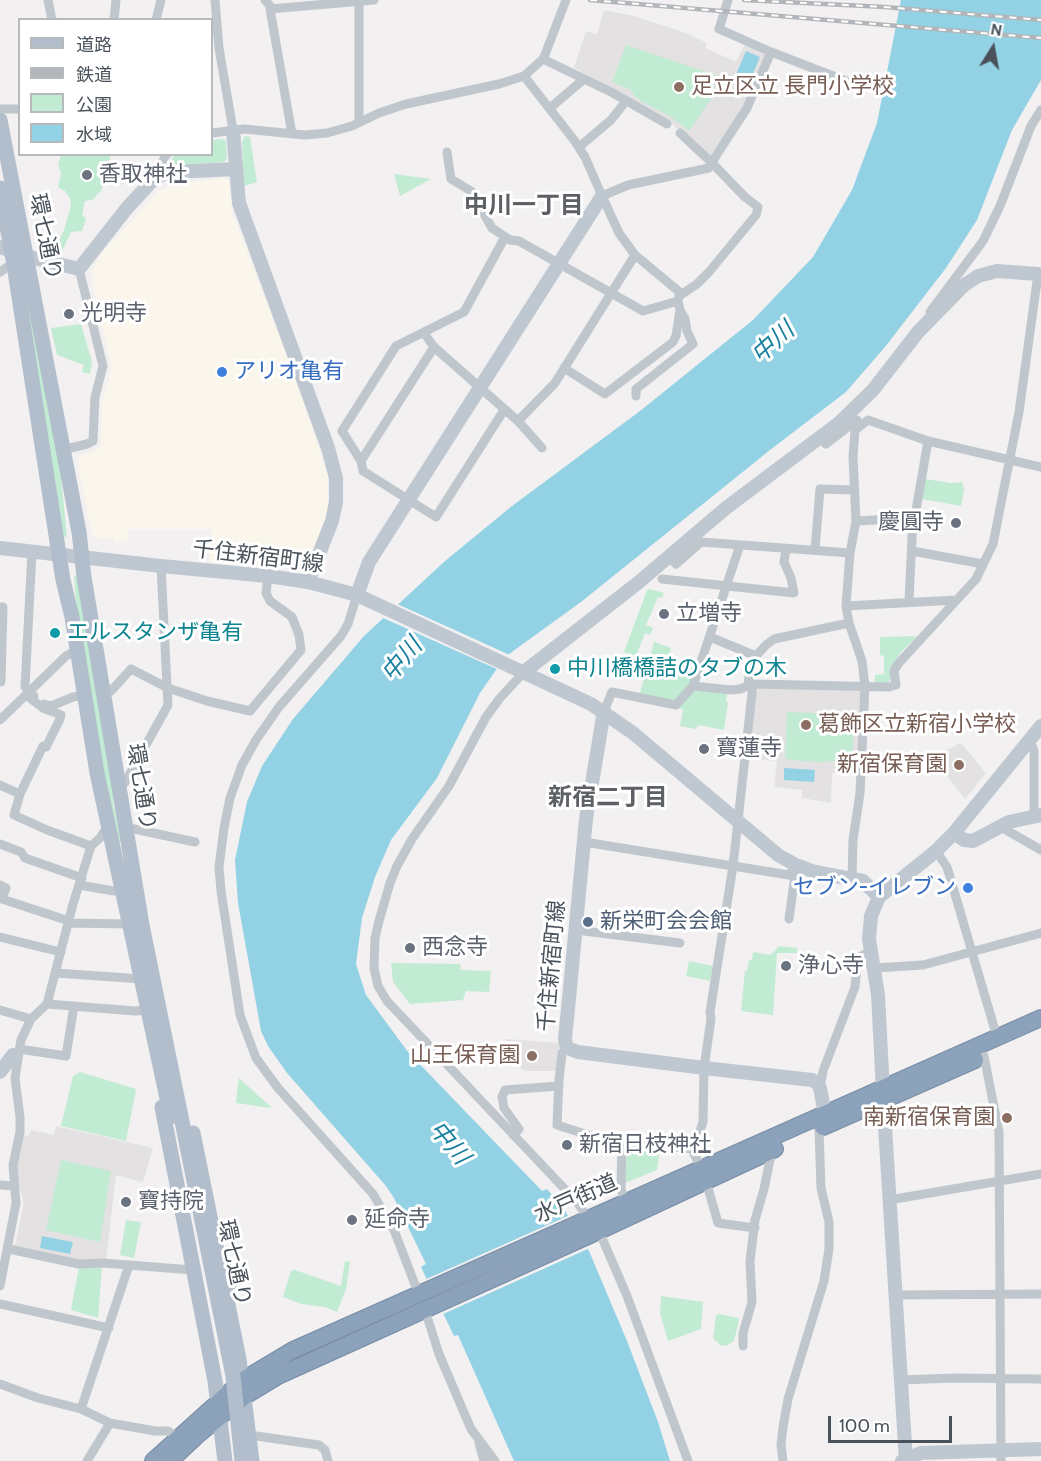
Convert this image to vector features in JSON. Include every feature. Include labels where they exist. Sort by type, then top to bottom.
[{"type":"highway","name":"水戸街道","points":[[153,1461],[178,1437],[219,1410],[244,1388],[278,1376],[426,1301],[883,1094],[997,1037],[1041,1018]]},
{"type":"highway","name":"水戸街道","points":[[883,1094],[984,1056],[1041,1030]]},
{"type":"highway","name":"水戸街道","points":[[588,1227],[626,1201],[772,1150],[822,1121]]},
{"type":"highway","name":"水戸街道","points":[[170,1461],[200,1433],[219,1410]]},
{"type":"main road","name":"環七通り","points":[[0,120],[13,255],[62,450],[79,532],[118,789],[166,1068],[249,1460]]},
{"type":"main road","name":"環七通り","points":[[0,188],[107,827],[123,890],[148,1010],[166,1068]]},
{"type":"main road","points":[[166,1068],[163,1116],[208,1343],[224,1456]]},
{"type":"main road","points":[[166,1068],[190,1119],[236,1341],[244,1388],[249,1460]]},
{"type":"main road","name":"環七通り","points":[[182,1147],[224,1378],[232,1461]]},
{"type":"main road","points":[[208,1343],[215,1355],[231,1353],[236,1341]]},
{"type":"main road","points":[[200,1433],[214,1437],[224,1456]]},
{"type":"main road","points":[[224,1456],[243,1452],[249,1460]]},
{"type":"street","points":[[48,0],[52,18]]},
{"type":"street","points":[[114,18],[116,0]]},
{"type":"street","points":[[156,18],[161,0]]},
{"type":"street","points":[[214,0],[215,48],[233,130],[239,203],[328,448],[336,478],[336,502],[332,521],[308,582]]},
{"type":"street","points":[[292,134],[269,2],[360,3],[374,0]]},
{"type":"street","points":[[213,133],[233,130],[292,134],[327,133],[352,126],[406,104],[499,84],[524,76],[543,58],[566,0]]},
{"type":"street","points":[[728,0],[719,29],[854,84]]},
{"type":"street","points":[[359,122],[360,3]]},
{"type":"street","points":[[495,1461],[471,1429],[439,1354],[426,1301],[394,1230],[373,1194],[278,1088],[256,1058],[240,1015],[221,891],[219,867],[224,828],[230,798],[242,765],[256,740],[279,707],[341,636],[348,624],[369,562],[602,196],[627,185],[709,168],[747,108],[771,52]]},
{"type":"street","points":[[543,58],[667,124]]},
{"type":"street","points":[[524,76],[579,147],[619,233],[635,255],[680,302],[686,319],[687,332],[693,344],[636,389],[636,396]]},
{"type":"street","points":[[550,108],[584,79]]},
{"type":"street","points":[[579,147],[610,120],[626,101]]},
{"type":"street","points":[[0,109],[18,109]]},
{"type":"street","points":[[918,332],[925,319],[983,241],[1004,198],[1031,126],[1041,110]]},
{"type":"street","points":[[447,152],[451,180],[471,191],[492,228],[643,311],[680,302],[740,236],[758,210],[758,207],[680,133]]},
{"type":"street","points":[[161,175],[161,164],[166,156]]},
{"type":"street","points":[[79,269],[128,208],[161,175],[173,172],[236,169]]},
{"type":"street","points":[[504,410],[436,517],[363,471],[361,461],[342,431],[396,346],[464,312],[505,237]]},
{"type":"street","points":[[0,272],[13,255],[79,269]]},
{"type":"street","points":[[518,421],[555,383],[635,255]]},
{"type":"street","points":[[62,450],[93,441],[95,397],[104,366],[79,269]]},
{"type":"street","points":[[688,1461],[627,1296],[588,1227],[577,1202],[387,1001],[376,979],[374,954],[384,901],[405,852],[449,786],[486,717],[521,670],[669,557],[726,508],[839,423],[873,390],[918,332],[957,291],[978,276],[1005,271],[1039,274],[997,533],[976,579],[898,664],[894,671],[896,685],[751,684],[730,690],[693,686]]},
{"type":"street","points":[[564,368],[604,394],[673,342],[676,336],[680,302]]},
{"type":"street","points":[[424,333],[434,347],[518,421],[542,448]]},
{"type":"street","points":[[361,461],[434,347]]},
{"type":"street","points":[[820,438],[826,444],[858,419],[863,424]]},
{"type":"street","points":[[852,878],[853,840],[860,793],[865,686],[862,661],[849,623],[846,606],[850,553],[856,521],[853,442],[855,430],[868,420],[928,441],[1041,467]]},
{"type":"street","points":[[909,601],[913,518],[928,441]]},
{"type":"street","points":[[814,550],[820,489],[854,490]]},
{"type":"street","points":[[856,521],[913,518]]},
{"type":"street","points":[[669,557],[676,564],[701,542],[850,553]]},
{"type":"street","points":[[604,711],[612,692],[676,705],[693,686],[740,545]]},
{"type":"street","name":"千住新宿町線","points":[[0,548],[268,576],[308,582],[357,595],[575,695],[604,711],[778,855],[815,872],[863,881],[879,897]]},
{"type":"street","points":[[662,579],[794,593],[784,562],[786,549]]},
{"type":"street","points":[[912,551],[983,564]]},
{"type":"street","points":[[32,552],[25,687],[28,694],[43,708],[61,715],[20,794],[14,815],[91,846]]},
{"type":"street","points":[[118,789],[126,781],[168,705],[161,566]]},
{"type":"street","points":[[104,694],[111,691],[131,669],[168,688],[207,701],[250,711],[301,650],[299,634],[292,617],[270,601],[266,593],[268,576]]},
{"type":"street","points":[[846,606],[956,600]]},
{"type":"street","points":[[0,607],[3,607],[1,682]]},
{"type":"street","points":[[755,1228],[718,1223],[704,1175],[694,1154],[703,1122],[704,1068],[710,1012],[738,823],[751,684],[750,669],[756,656],[774,639],[849,623]]},
{"type":"street","points":[[711,637],[756,656]]},
{"type":"street","points":[[0,720],[66,656],[77,650]]},
{"type":"street","points":[[28,694],[45,705],[51,706],[85,695]]},
{"type":"street","name":"千住新宿町線","points":[[604,711],[589,796],[565,1039],[567,1048],[578,1052],[812,1080],[820,1088]]},
{"type":"street","points":[[1041,726],[954,833],[879,897],[871,915],[869,939],[879,1004],[904,1460],[921,1453],[1001,1456],[1041,1449]]},
{"type":"street","points":[[954,833],[964,840],[973,841],[1009,822],[1037,816],[1034,751],[1030,740]]},
{"type":"street","points":[[0,785],[20,794]]},
{"type":"street","points":[[0,1072],[31,1019],[47,1004],[91,846],[107,827]]},
{"type":"street","points":[[125,827],[195,842]]},
{"type":"street","points":[[1001,827],[1041,850]]},
{"type":"street","points":[[584,842],[789,875],[796,865]]},
{"type":"street","points":[[0,844],[21,852],[25,858],[81,882],[114,891],[123,890]]},
{"type":"street","points":[[936,850],[947,867],[997,1037]]},
{"type":"street","points":[[789,919],[796,865]]},
{"type":"street","points":[[0,885],[6,888],[2,899],[69,922],[130,924]]},
{"type":"street","points":[[576,930],[680,943]]},
{"type":"street","points":[[875,968],[923,965],[1041,933]]},
{"type":"street","points":[[0,937],[61,952]]},
{"type":"street","points":[[783,1461],[783,1427],[788,1399],[824,1281],[829,1249],[829,1222],[821,1188],[820,1088],[823,1071],[855,987],[858,958],[871,951]]},
{"type":"street","points":[[56,974],[142,979]]},
{"type":"street","points":[[47,1004],[148,1010]]},
{"type":"street","points":[[12,1054],[66,1056],[74,1006]]},
{"type":"street","points":[[0,1010],[31,1019]]},
{"type":"street","points":[[567,1048],[562,1053],[557,1125],[601,1140],[694,1149]]},
{"type":"street","points":[[0,1286],[9,1249],[16,1203],[13,1165],[20,1132],[12,1054]]},
{"type":"street","points":[[984,1056],[999,1132],[1001,1456]]},
{"type":"street","points":[[513,1135],[519,1130],[504,1108],[502,1097],[505,1090],[559,1086]]},
{"type":"street","points":[[622,1142],[621,1189],[626,1201]]},
{"type":"street","points":[[743,1346],[743,1333],[752,1302],[750,1261],[756,1217],[772,1150]]},
{"type":"street","points":[[889,1200],[1041,1174]]},
{"type":"street","points":[[0,1185],[15,1186]]},
{"type":"street","points":[[9,1249],[79,1264],[193,1270]]},
{"type":"street","points":[[81,1409],[129,1265]]},
{"type":"street","points":[[224,1288],[233,1287],[242,1274]]},
{"type":"street","points":[[896,1295],[1041,1294]]},
{"type":"street","points":[[0,1304],[109,1328]]},
{"type":"street","points":[[900,1380],[1041,1378]]},
{"type":"street","points":[[0,1384],[38,1398],[81,1409],[110,1423],[168,1431],[178,1437]]},
{"type":"street","points":[[87,1461],[110,1423]]},
{"type":"street","points":[[249,1435],[319,1445],[325,1450],[328,1461]]},
{"type":"street","points":[[477,1436],[484,1461]]},
{"type":"shaded area","name":"足立区立 長門小学校","points":[[604,10],[634,16],[686,33],[707,43],[705,48],[736,62],[745,44],[766,54],[744,106],[711,155],[708,155],[666,119],[574,68],[586,31],[597,34]]},
{"type":"shaded area","name":"アリオ亀有","points":[[224,178],[229,181],[232,212],[300,391],[328,477],[328,514],[304,565],[298,568],[253,563],[209,562],[212,529],[127,529],[128,540],[114,543],[113,537],[97,538],[92,533],[77,460],[81,455],[96,451],[101,446],[102,402],[112,368],[93,288],[92,271],[101,254],[159,191],[175,183]]},
{"type":"shaded area","name":"葛飾区立新宿小学校","points":[[760,687],[859,688],[862,691],[858,774],[832,773],[831,803],[802,798],[802,790],[774,787],[777,761],[748,758],[756,691]]},
{"type":"shaded area","name":"新宿保育園","points":[[961,743],[986,773],[965,799],[932,757]]},
{"type":"shaded area","name":"山王保育園","points":[[506,1039],[560,1043],[556,1071],[526,1071],[506,1060]]},
{"type":"shaded area","points":[[56,1126],[153,1148],[143,1182],[116,1175],[106,1260],[76,1261],[15,1246],[24,1202],[17,1181],[17,1165],[23,1135],[29,1136],[31,1130],[54,1135]]},
{"type":"green space","points":[[626,45],[718,76],[709,97],[711,99],[689,131],[671,117],[639,100],[629,89],[612,82]]},
{"type":"green space","points":[[245,136],[250,137],[257,182],[244,186],[242,142]]},
{"type":"green space","points":[[213,140],[226,141],[227,158],[224,162],[172,166],[170,161],[174,156],[213,156]]},
{"type":"green space","points":[[61,156],[110,156],[101,191],[92,200],[85,201],[82,215],[86,219],[82,231],[71,232],[62,251],[55,250],[71,206],[70,198],[58,187],[61,173],[58,165]]},
{"type":"green space","points":[[394,174],[431,179],[400,196]]},
{"type":"green space","points":[[26,280],[59,457],[67,537],[61,536],[26,298]]},
{"type":"green space","points":[[81,324],[92,362],[90,374],[82,372],[84,365],[57,355],[51,328]]},
{"type":"green space","points":[[925,479],[951,483],[962,482],[964,490],[961,506],[922,499]]},
{"type":"green space","points":[[74,576],[79,576],[121,841],[118,842],[104,780]]},
{"type":"green space","points":[[647,590],[664,593],[662,598],[658,597],[646,625],[653,628],[650,635],[645,633],[636,656],[624,652]]},
{"type":"green space","points":[[918,636],[901,652],[890,669],[891,679],[888,683],[875,683],[875,675],[884,674],[884,656],[880,655],[880,637]]},
{"type":"green space","points":[[654,642],[671,648],[668,658],[697,668],[692,682],[673,702],[640,693]]},
{"type":"green space","points":[[694,689],[727,693],[724,730],[698,725],[696,729],[680,726],[683,709],[678,708]]},
{"type":"green space","points":[[787,712],[855,715],[852,760],[819,762],[785,758]]},
{"type":"green space","points":[[779,946],[797,948],[797,953],[777,953],[773,1015],[741,1011],[745,971],[747,971],[749,960],[752,960],[753,952],[771,955]]},
{"type":"green space","points":[[689,961],[713,966],[710,981],[686,976]]},
{"type":"green space","points":[[391,963],[461,964],[460,970],[491,971],[489,992],[466,991],[463,1000],[410,1004],[393,982]]},
{"type":"green space","points":[[80,1072],[136,1089],[126,1141],[61,1126],[73,1076]]},
{"type":"green space","points":[[239,1078],[271,1107],[271,1108],[236,1103]]},
{"type":"green space","points":[[629,1146],[660,1150],[657,1170],[625,1183],[627,1148]]},
{"type":"green space","points":[[61,1160],[111,1171],[100,1242],[46,1230]]},
{"type":"green space","points":[[126,1220],[141,1222],[134,1258],[120,1255]]},
{"type":"green space","points":[[345,1261],[350,1262],[346,1289],[337,1312],[325,1307],[301,1304],[283,1297],[291,1271],[295,1270],[341,1286]]},
{"type":"green space","points":[[79,1267],[102,1268],[98,1318],[71,1310]]},
{"type":"green space","points":[[661,1296],[703,1302],[701,1329],[668,1341],[660,1313]]},
{"type":"green space","points":[[719,1314],[739,1320],[734,1341],[726,1346],[720,1345],[713,1338],[716,1316]]},
{"type":"water","name":"中川","points":[[901,0],[1041,0],[1041,80],[1012,130],[977,220],[946,268],[885,347],[846,392],[581,602],[505,657],[480,693],[437,778],[391,840],[375,877],[362,918],[356,964],[366,995],[408,1052],[542,1191],[547,1189],[565,1211],[589,1251],[627,1341],[658,1422],[670,1461],[514,1461],[458,1335],[454,1336],[421,1267],[426,1264],[394,1198],[287,1073],[268,1046],[261,1031],[238,903],[235,860],[247,802],[262,766],[293,719],[364,636],[445,561],[512,506],[640,411],[753,320],[813,257],[852,190],[877,123]]},
{"type":"water","points":[[746,51],[760,57],[748,85],[734,79]]},
{"type":"water","points":[[784,768],[815,770],[814,782],[784,780]]},
{"type":"water","points":[[42,1236],[73,1242],[70,1254],[40,1248]]},
{"type":"pier","points":[[395,603],[512,656],[499,670],[381,617]]},
{"type":"pier","points":[[570,1215],[590,1248],[441,1315],[424,1280]]},
{"type":"railway","points":[[590,0],[1041,38]]},
{"type":"railway","points":[[744,0],[885,7],[1041,20]]},
{"type":"place","name":"足立区立 長門小学校","points":[[679,87]]},
{"type":"place","name":"香取神社","points":[[87,175]]},
{"type":"place","name":"光明寺","points":[[69,314]]},
{"type":"place","name":"アリオ亀有","points":[[222,372]]},
{"type":"place","name":"慶圓寺","points":[[956,523]]},
{"type":"place","name":"立増寺","points":[[664,614]]},
{"type":"place","name":"エルスタンザ亀有","points":[[55,633]]},
{"type":"place","name":"中川橋橋詰のタブの木","points":[[555,669]]},
{"type":"place","name":"葛飾区立新宿小学校","points":[[806,725]]},
{"type":"place","name":"寶蓮寺","points":[[704,749]]},
{"type":"place","name":"新宿保育園","points":[[959,765]]},
{"type":"place","name":"セブン-イレブン","points":[[968,888]]},
{"type":"place","name":"新栄町会会館","points":[[588,922]]},
{"type":"place","name":"西念寺","points":[[410,948]]},
{"type":"place","name":"浄心寺","points":[[786,966]]},
{"type":"place","name":"山王保育園","points":[[532,1056]]},
{"type":"place","name":"南新宿保育園","points":[[1007,1118]]},
{"type":"place","name":"新宿日枝神社","points":[[567,1145]]},
{"type":"place","name":"寶持院","points":[[126,1202]]},
{"type":"place","name":"延命寺","points":[[352,1220]]},
{"type":"district","name":"中川一丁目","points":[[524,206]]},
{"type":"district","name":"新宿二丁目","points":[[608,798]]}]
